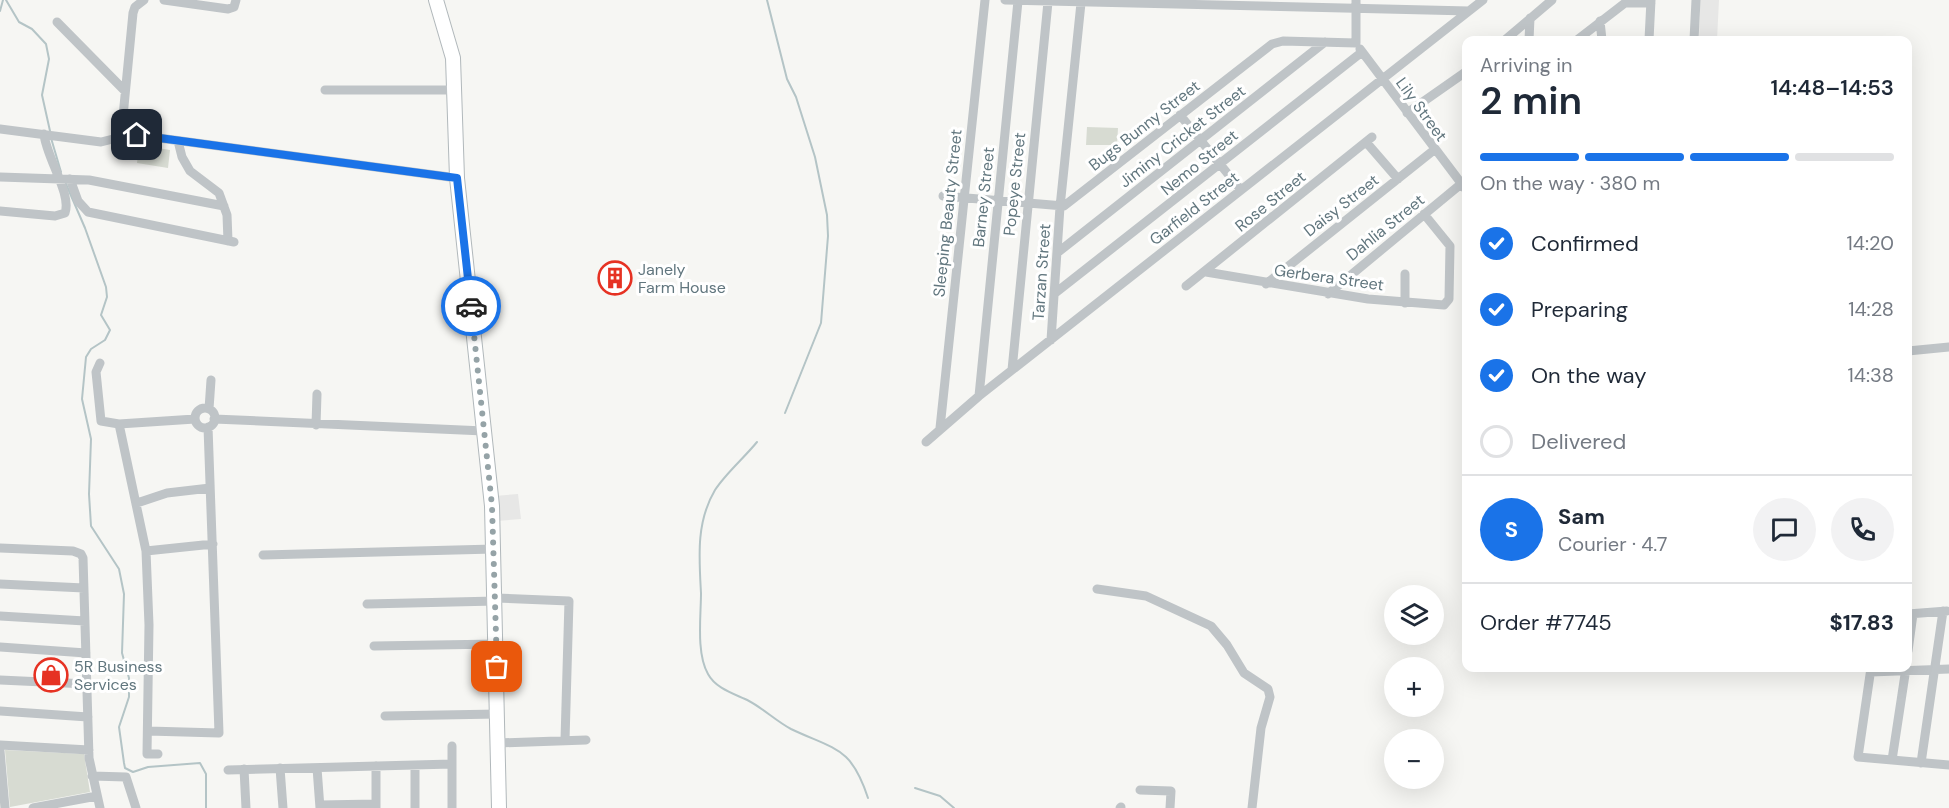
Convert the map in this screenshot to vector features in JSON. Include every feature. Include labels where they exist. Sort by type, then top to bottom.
[{"type":"street","points":[[121,137],[133,13],[135,7],[144,0]]},
{"type":"street","points":[[164,0],[228,9],[235,3]]},
{"type":"street","points":[[436,0],[450,43],[455,90],[457,178],[495,549],[499,808]]},
{"type":"street","name":"Sleeping Beauty Street","points":[[940,429],[985,0]]},
{"type":"street","points":[[1005,0],[1081,3],[1356,4],[1469,11]]},
{"type":"street","name":"Garfield Street","points":[[926,442],[979,396],[1484,0]]},
{"type":"street","points":[[1510,36],[1552,0]]},
{"type":"street","points":[[1694,36],[1696,0]]},
{"type":"street","name":"Barney Street","points":[[979,396],[1018,1]]},
{"type":"street","name":"Popeye Street","points":[[1012,370],[1047,2]]},
{"type":"street","points":[[1584,36],[1625,3],[1651,2],[1649,36]]},
{"type":"street","points":[[944,196],[1060,207],[1081,3]]},
{"type":"street","points":[[1356,4],[1356,43]]},
{"type":"street","points":[[1529,36],[1530,18]]},
{"type":"street","points":[[1600,21],[1602,36]]},
{"type":"street","points":[[57,22],[126,90]]},
{"type":"street","name":"Jiminy Cricket Street","points":[[1057,253],[1325,42]]},
{"type":"street","name":"Bugs Bunny Street","points":[[1060,207],[1075,199],[1275,43],[1356,43]]},
{"type":"street","name":"Lily Street","points":[[1356,43],[1462,185]]},
{"type":"street","name":"Nemo Street","points":[[1054,294],[1362,52]]},
{"type":"street","points":[[1407,113],[1462,74]]},
{"type":"street","points":[[325,90],[455,90]]},
{"type":"street","points":[[1180,115],[1241,190]]},
{"type":"street","points":[[0,129],[101,142],[137,135],[457,178]]},
{"type":"street","points":[[0,211],[59,216],[65,213],[66,196],[46,150],[44,134]]},
{"type":"street","name":"Rose Street","points":[[1186,286],[1369,140],[1398,179]]},
{"type":"street","points":[[70,179],[78,201],[88,212],[231,241],[224,206],[215,188],[190,171],[182,157],[178,141]]},
{"type":"street","name":"Daisy Street","points":[[1266,284],[1434,150]]},
{"type":"street","points":[[0,177],[99,181],[224,206]]},
{"type":"street","name":"Dahlia Street","points":[[1328,294],[1425,214],[1462,188]]},
{"type":"street","name":"Tarzan Street","points":[[1051,340],[1060,207]]},
{"type":"street","name":"Gerbera Street","points":[[1206,272],[1328,294],[1442,305],[1448,302],[1450,246],[1425,214]]},
{"type":"street","points":[[1405,274],[1405,303]]},
{"type":"street","points":[[1912,351],[1949,347]]},
{"type":"street","points":[[100,363],[96,372],[99,418],[104,423],[195,419]]},
{"type":"street","points":[[211,381],[209,409],[214,419]]},
{"type":"street","points":[[316,425],[317,394]]},
{"type":"street","points":[[208,428],[198,425],[195,419],[198,411],[209,409]]},
{"type":"street","points":[[214,419],[484,434]]},
{"type":"street","points":[[148,731],[219,732],[208,428],[214,419]]},
{"type":"street","points":[[119,424],[146,551],[147,754],[158,754]]},
{"type":"street","points":[[137,504],[167,493],[210,488]]},
{"type":"street","points":[[146,551],[180,552],[213,544]]},
{"type":"street","points":[[0,548],[81,554],[89,750],[92,776],[100,808]]},
{"type":"street","points":[[263,555],[495,549]]},
{"type":"street","points":[[0,584],[84,588]]},
{"type":"street","points":[[1097,589],[1146,596],[1211,626],[1227,645],[1238,668],[1270,692],[1261,728],[1252,808]]},
{"type":"street","points":[[367,604],[496,599],[569,601],[565,740]]},
{"type":"street","points":[[1912,614],[1946,611],[1921,763]]},
{"type":"street","points":[[0,616],[85,621]]},
{"type":"street","points":[[374,646],[496,644]]},
{"type":"street","points":[[0,647],[86,653]]},
{"type":"street","points":[[1912,669],[1949,669]]},
{"type":"street","points":[[1871,672],[1858,758],[1949,765]]},
{"type":"street","points":[[1892,760],[1906,672]]},
{"type":"street","points":[[0,680],[87,684]]},
{"type":"street","points":[[0,711],[88,717]]},
{"type":"street","points":[[385,716],[498,714]]},
{"type":"street","points":[[498,743],[586,740]]},
{"type":"street","points":[[0,745],[89,750]]},
{"type":"street","points":[[452,746],[452,808]]},
{"type":"street","points":[[0,751],[5,808]]},
{"type":"street","points":[[228,770],[452,764]]},
{"type":"street","points":[[415,765],[415,808]]},
{"type":"street","points":[[317,768],[320,807],[376,806],[376,766]]},
{"type":"street","points":[[280,768],[283,808]]},
{"type":"street","points":[[244,769],[246,808]]},
{"type":"street","points":[[92,776],[126,777],[136,808]]},
{"type":"street","points":[[1140,790],[1171,791],[1170,808]]},
{"type":"street","points":[[33,808],[97,796]]},
{"type":"shaded area","points":[[1700,0],[1719,0],[1717,36],[1699,36]]},
{"type":"shaded area","points":[[1087,127],[1118,128],[1117,145],[1086,145]]},
{"type":"shaded area","points":[[139,145],[170,150],[168,168],[137,163]]},
{"type":"shaded area","points":[[518,494],[521,519],[496,521],[494,496]]},
{"type":"shaded area","points":[[5,750],[84,754],[90,792],[10,807]]},
{"type":"waterway","points":[[0,11],[3,0]]},
{"type":"waterway","points":[[6,0],[19,22],[32,29],[46,44],[49,59],[42,95],[50,131]]},
{"type":"waterway","points":[[767,0],[787,79],[796,97],[815,157],[827,215],[828,236],[821,323],[785,413]]},
{"type":"waterway","points":[[51,138],[61,172]]},
{"type":"waterway","points":[[66,184],[106,287],[107,297],[101,315],[110,330],[105,340],[91,349],[86,357],[82,399],[91,439],[89,494],[91,526],[119,569],[124,594],[122,653],[129,678],[129,697],[119,727],[125,768],[133,772],[148,767],[200,763],[206,774],[206,808]]},
{"type":"waterway","points":[[757,442],[715,490],[702,527],[700,634],[704,665],[716,684],[754,704],[791,729],[840,752],[855,768],[868,798]]},
{"type":"waterway","points":[[915,788],[940,796],[954,808]]},
{"type":"way so far","points":[[471,306],[492,506],[497,667]]},
{"type":"place","name":"Janely Farm House","points":[[615,278]]},
{"type":"place","name":"5R Business Services","points":[[51,675]]},
{"type":"route","points":[[137,135],[457,178],[471,306]]}]
